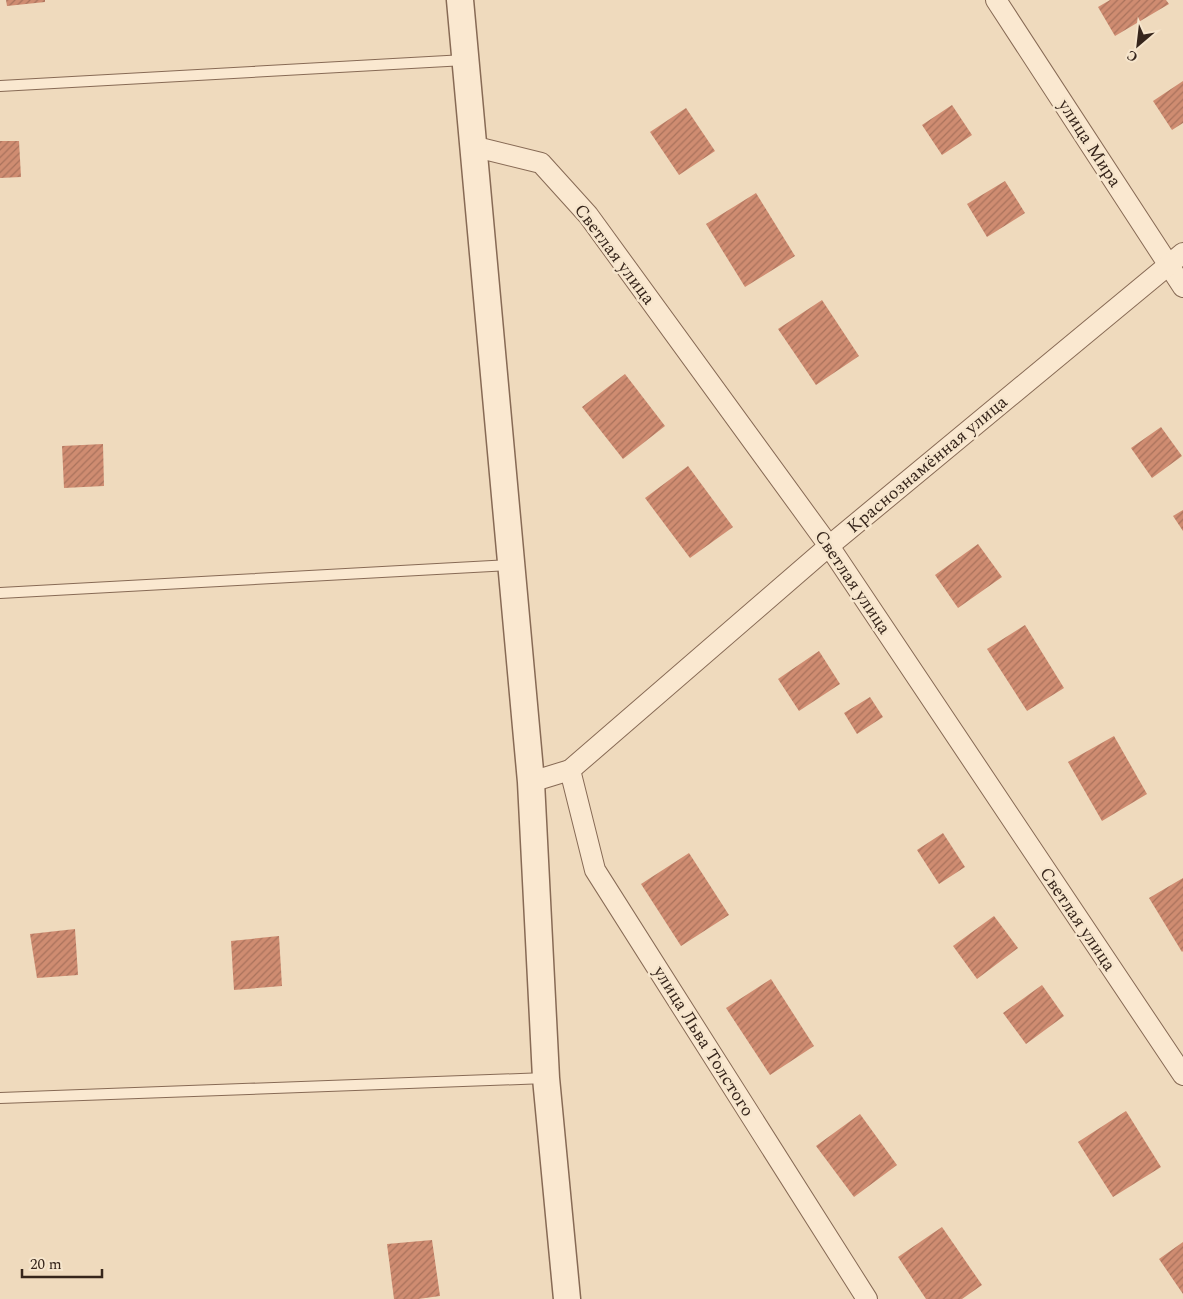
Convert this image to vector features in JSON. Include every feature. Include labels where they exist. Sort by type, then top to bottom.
[{"type":"street","points":[[460,0],[531,782],[546,1078],[567,1299]]},
{"type":"street","name":"улица Мира","points":[[996,0],[1176,258],[1183,287]]},
{"type":"street","name":"Светлая улица","points":[[472,146],[541,163],[588,215],[829,546],[1183,1075]]},
{"type":"street","name":"Краснознамённая улица","points":[[531,782],[570,770],[829,546],[1176,258]]},
{"type":"street","name":"улица Льва Толстого","points":[[570,770],[595,870],[867,1299]]},
{"type":"lane","points":[[0,86],[466,60]]},
{"type":"lane","points":[[0,593],[511,565]]},
{"type":"lane","points":[[0,1098],[546,1078]]},
{"type":"building","points":[[6,0],[45,0],[45,2],[7,6]]},
{"type":"building","points":[[1110,0],[1166,0],[1169,4],[1115,36],[1098,7]]},
{"type":"building","points":[[1183,81],[1183,123],[1172,130],[1153,101]]},
{"type":"building","points":[[952,105],[972,135],[942,155],[922,125]]},
{"type":"building","points":[[686,108],[715,151],[679,175],[650,132]]},
{"type":"building","points":[[0,141],[19,141],[21,177],[0,178]]},
{"type":"building","points":[[1005,181],[1025,213],[987,237],[967,204]]},
{"type":"building","points":[[756,193],[795,256],[745,287],[706,224]]},
{"type":"building","points":[[822,300],[859,356],[816,385],[778,329]]},
{"type":"building","points":[[625,374],[665,426],[623,459],[582,407]]},
{"type":"building","points":[[1161,427],[1182,456],[1152,478],[1131,448]]},
{"type":"building","points":[[103,444],[104,486],[64,488],[62,446]]},
{"type":"building","points":[[688,466],[733,527],[690,558],[645,498]]},
{"type":"building","points":[[1183,510],[1183,531],[1173,516]]},
{"type":"building","points":[[978,544],[1002,577],[958,608],[935,575]]},
{"type":"building","points":[[1025,625],[1064,688],[1027,711],[987,649]]},
{"type":"building","points":[[819,651],[840,684],[799,711],[778,679]]},
{"type":"building","points":[[870,697],[883,717],[857,734],[844,713]]},
{"type":"building","points":[[1114,736],[1147,794],[1102,821],[1068,762]]},
{"type":"building","points":[[943,833],[965,867],[939,884],[917,850]]},
{"type":"building","points":[[689,853],[729,915],[681,946],[641,884]]},
{"type":"building","points":[[1183,878],[1183,951],[1182,952],[1149,898]]},
{"type":"building","points":[[994,916],[1018,948],[977,979],[953,946]]},
{"type":"building","points":[[75,929],[78,975],[37,978],[30,934]]},
{"type":"building","points":[[279,936],[282,986],[234,990],[231,941]]},
{"type":"building","points":[[771,979],[814,1046],[770,1075],[726,1008]]},
{"type":"building","points":[[1042,985],[1064,1016],[1026,1044],[1003,1013]]},
{"type":"building","points":[[1126,1111],[1161,1167],[1113,1197],[1078,1142]]},
{"type":"building","points":[[860,1114],[897,1165],[854,1197],[816,1146]]},
{"type":"building","points":[[942,1227],[982,1285],[962,1299],[926,1299],[898,1257]]},
{"type":"building","points":[[432,1240],[440,1296],[418,1299],[394,1299],[387,1244]]},
{"type":"building","points":[[1183,1242],[1183,1294],[1159,1259]]}]
